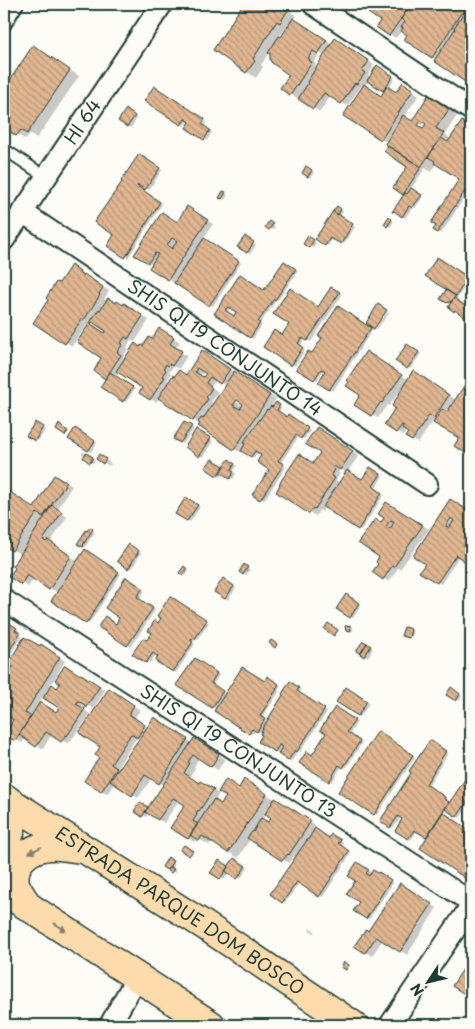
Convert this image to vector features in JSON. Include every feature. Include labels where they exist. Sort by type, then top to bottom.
[{"type":"main road","points":[[4,798],[11,816],[12,830],[4,843]]},
{"type":"main road","name":"ESTRADA PARQUE DOM BOSCO","points":[[4,798],[204,925],[354,1025]]},
{"type":"main road","points":[[28,907],[15,884],[15,871],[22,857],[37,848],[51,845],[83,849]]},
{"type":"main road","points":[[4,892],[212,1025]]},
{"type":"street","name":"HI 64","points":[[4,240],[162,4]]},
{"type":"street","points":[[313,4],[471,110]]},
{"type":"street","name":"SHIS QI 19 CONJUNTO 14","points":[[22,212],[427,484]]},
{"type":"street","name":"SHIS QI 19 CONJUNTO 13","points":[[4,600],[471,902]]},
{"type":"street","points":[[390,1025],[471,906]]},
{"type":"street","points":[[110,1025],[137,977]]},
{"type":"lane","points":[[4,27],[18,4]]},
{"type":"lane","points":[[4,149],[46,177]]},
{"type":"building","points":[[243,4],[275,4],[271,9],[275,11],[280,4],[288,10],[280,23],[277,21],[253,59],[255,61],[246,73],[213,50]]},
{"type":"building","points":[[374,4],[394,4],[391,7],[394,10],[399,4],[407,4],[404,8],[407,10],[389,36],[376,27],[380,21],[368,13]]},
{"type":"building","points":[[411,4],[470,4],[463,14],[461,13],[432,58],[404,40],[407,35],[401,31],[403,28],[401,27],[405,22],[401,19]]},
{"type":"building","points":[[464,12],[468,16],[471,27],[471,86],[434,61]]},
{"type":"building","points":[[293,18],[327,40],[318,54],[313,51],[308,58],[312,62],[290,96],[280,88],[289,75],[272,63],[268,53]]},
{"type":"building","points":[[335,38],[369,61],[362,71],[365,73],[357,84],[355,83],[341,104],[324,93],[313,109],[298,99]]},
{"type":"building","points":[[33,45],[70,70],[27,134],[21,130],[16,136],[5,128],[6,126],[4,125],[4,89]]},
{"type":"building","points":[[377,65],[393,76],[383,91],[367,81]]},
{"type":"building","points":[[403,82],[413,90],[381,140],[343,116],[364,84],[381,96],[387,86],[396,92]]},
{"type":"building","points":[[154,86],[205,119],[202,124],[210,130],[204,140],[186,128],[190,122],[185,119],[181,125],[144,101]]},
{"type":"building","points":[[429,94],[450,108],[436,128],[444,133],[421,167],[385,144],[403,115],[412,121]],"holes":[[[421,121],[426,124],[423,128],[418,125]]]},
{"type":"building","points":[[126,109],[135,116],[127,127],[118,121]]},
{"type":"building","points":[[462,121],[471,128],[471,182],[437,233],[433,230],[436,226],[431,223],[459,179],[428,157],[441,138],[448,142]]},
{"type":"building","points":[[388,146],[421,167],[403,195],[393,188],[407,167],[384,151]]},
{"type":"building","points":[[139,154],[160,168],[145,190],[137,186],[160,202],[125,258],[107,246],[114,235],[94,222]]},
{"type":"building","points":[[306,166],[312,170],[308,177],[302,173]]},
{"type":"building","points":[[411,188],[422,195],[412,208],[409,206],[402,217],[394,211],[392,212],[405,193],[407,194]]},
{"type":"building","points":[[223,191],[226,192],[222,199],[219,198]]},
{"type":"building","points":[[471,191],[471,205],[465,201]]},
{"type":"building","points":[[187,206],[208,220],[168,280],[149,268],[158,254],[155,253],[148,263],[134,255],[162,212],[177,222]],"holes":[[[172,238],[177,241],[172,249],[167,245]]]},
{"type":"building","points":[[337,206],[341,209],[338,215],[333,211]]},
{"type":"building","points":[[333,211],[353,224],[341,244],[330,238],[325,246],[315,239]]},
{"type":"building","points":[[389,216],[392,219],[387,227],[384,224]]},
{"type":"building","points":[[269,221],[273,224],[269,230],[265,227]]},
{"type":"building","points":[[245,236],[254,242],[247,253],[237,247]]},
{"type":"building","points":[[308,236],[314,240],[309,248],[303,244]]},
{"type":"building","points":[[204,238],[239,261],[209,306],[174,283]]},
{"type":"building","points":[[437,257],[468,277],[456,296],[425,276]]},
{"type":"building","points":[[284,261],[296,269],[258,322],[260,323],[250,338],[214,314],[240,274],[264,290]],"holes":[[[228,307],[236,312],[234,316],[225,310]]]},
{"type":"building","points":[[71,265],[83,276],[84,274],[103,287],[84,320],[82,319],[65,344],[33,323],[48,300],[46,298],[56,282],[59,283]]},
{"type":"building","points":[[331,287],[340,292],[307,341],[302,338],[298,343],[303,347],[291,366],[263,347],[274,330],[282,335],[289,324],[273,314],[290,288],[318,307]]},
{"type":"building","points":[[469,289],[471,291],[471,298],[465,294]]},
{"type":"building","points":[[446,290],[456,296],[451,302],[447,303],[440,299]]},
{"type":"building","points":[[108,298],[116,303],[117,301],[123,305],[124,303],[143,316],[128,339],[125,337],[121,343],[123,344],[117,352],[121,355],[105,379],[94,371],[101,358],[77,342]],"holes":[[[92,322],[106,331],[105,333],[91,324]]]},
{"type":"building","points":[[454,298],[471,310],[471,322],[448,307]]},
{"type":"building","points":[[378,304],[387,310],[374,329],[366,323]]},
{"type":"building","points":[[338,306],[371,328],[329,390],[318,383],[325,371],[321,369],[314,380],[296,369],[308,351],[312,353],[322,338],[318,336]]},
{"type":"building","points":[[159,328],[174,337],[170,344],[182,351],[172,366],[166,364],[164,368],[166,370],[162,376],[165,377],[150,400],[139,393],[142,388],[116,371],[135,343],[140,347],[141,345],[143,346],[149,337],[152,339]]},
{"type":"building","points":[[407,344],[419,352],[407,369],[395,361]]},
{"type":"building","points":[[202,350],[230,369],[220,384],[210,377],[206,383],[212,388],[206,397],[208,399],[193,421],[158,398],[173,375],[174,377],[179,370],[186,375]],"holes":[[[197,368],[206,374],[203,377],[195,372]]]},
{"type":"building","points":[[366,351],[402,375],[371,416],[354,405],[360,395],[346,386],[349,382],[347,380]]},
{"type":"building","points":[[413,370],[449,395],[434,418],[429,415],[412,441],[405,437],[408,433],[402,429],[404,426],[402,425],[396,433],[384,425],[395,408],[392,406]]},
{"type":"building","points":[[234,371],[270,395],[234,450],[198,426],[200,424],[198,422],[201,418],[203,419]],"holes":[[[237,400],[243,404],[240,409],[233,405]]]},
{"type":"building","points":[[110,372],[133,387],[123,402],[100,387]]},
{"type":"building","points":[[466,383],[471,386],[471,452],[469,455],[454,446],[459,438],[433,423],[442,409],[447,412]]},
{"type":"building","points":[[276,402],[280,405],[277,410],[287,417],[288,414],[308,428],[301,439],[296,435],[278,461],[284,464],[260,500],[252,495],[269,470],[257,462],[261,455],[255,451],[251,457],[241,451],[245,444],[243,443],[267,409]]},
{"type":"building","points":[[35,422],[43,427],[35,441],[26,436]]},
{"type":"building","points":[[184,422],[192,426],[180,443],[173,439]]},
{"type":"building","points":[[59,424],[68,431],[65,436],[56,430]]},
{"type":"building","points":[[317,427],[353,451],[340,470],[334,466],[335,470],[331,476],[335,478],[315,509],[313,508],[309,514],[276,492],[279,484],[299,454],[313,463],[320,453],[305,444]]},
{"type":"building","points":[[75,428],[95,441],[88,451],[68,439]]},
{"type":"building","points":[[196,429],[211,438],[199,457],[185,447]]},
{"type":"building","points":[[86,453],[93,457],[90,463],[83,458]]},
{"type":"building","points":[[99,454],[106,459],[103,464],[96,459]]},
{"type":"building","points":[[212,459],[224,466],[217,476],[205,468]]},
{"type":"building","points":[[229,459],[235,464],[231,470],[234,472],[230,479],[220,472]]},
{"type":"building","points":[[370,467],[381,474],[373,486],[382,493],[358,530],[323,507],[347,470],[362,479]]},
{"type":"building","points":[[54,475],[67,482],[43,517],[37,513],[12,551],[4,546],[4,488],[34,508]]},
{"type":"building","points":[[186,497],[198,505],[187,521],[175,514]]},
{"type":"building","points":[[450,499],[471,512],[471,566],[456,555],[437,583],[419,572],[425,564],[413,556]],"holes":[[[451,518],[454,521],[449,528],[446,526]]]},
{"type":"building","points":[[386,502],[423,525],[383,580],[372,572],[378,564],[376,562],[379,557],[358,543],[375,519],[381,522],[384,518],[378,514]],"holes":[[[391,520],[394,522],[390,529],[386,526]]]},
{"type":"building","points":[[52,505],[62,512],[43,540],[46,542],[48,540],[71,556],[49,590],[27,575],[21,585],[6,575],[7,573],[10,575],[15,568],[13,566]]},
{"type":"building","points":[[90,527],[93,529],[84,546],[77,544],[86,530]]},
{"type":"building","points":[[129,544],[139,551],[128,569],[117,561]]},
{"type":"building","points":[[85,549],[119,572],[86,624],[51,601]]},
{"type":"building","points":[[244,564],[248,567],[243,575],[239,572]]},
{"type":"building","points":[[184,566],[187,569],[183,576],[179,573]]},
{"type":"building","points":[[126,577],[143,588],[137,597],[153,608],[127,646],[98,627],[105,616],[116,624],[119,618],[105,608]]},
{"type":"building","points":[[223,578],[234,586],[225,599],[214,592]]},
{"type":"building","points":[[346,594],[359,603],[350,618],[336,609]]},
{"type":"building","points":[[170,596],[207,620],[194,640],[192,638],[190,640],[193,642],[173,672],[155,661],[158,657],[153,653],[146,663],[132,654],[143,638],[147,640],[152,633],[148,631],[155,620],[158,623],[161,618],[157,616]]},
{"type":"building","points":[[6,621],[17,628],[15,630],[20,633],[4,659],[4,625]]},
{"type":"building","points":[[328,623],[338,630],[334,636],[324,629]]},
{"type":"building","points":[[350,625],[351,630],[346,631],[345,626]]},
{"type":"building","points":[[404,627],[411,629],[409,638],[401,636]]},
{"type":"building","points":[[24,637],[40,646],[41,644],[60,657],[25,713],[31,716],[15,741],[4,734],[13,720],[4,713],[4,671],[9,674],[13,667],[8,664]]},
{"type":"building","points":[[271,640],[277,644],[275,648],[269,643]]},
{"type":"building","points":[[363,641],[367,643],[360,654],[356,651]]},
{"type":"building","points":[[367,643],[371,646],[364,657],[360,654]]},
{"type":"building","points":[[195,658],[217,673],[211,683],[223,691],[212,708],[176,685]]},
{"type":"building","points":[[65,665],[100,686],[61,742],[46,732],[36,747],[19,735],[40,702],[56,712],[59,708],[43,698],[52,684],[57,688],[60,684],[55,680]],"holes":[[[78,701],[85,705],[83,708],[76,704]]]},
{"type":"building","points":[[242,667],[265,681],[267,676],[279,684],[260,716],[265,719],[257,732],[252,729],[249,734],[214,711]]},
{"type":"building","points":[[290,681],[299,688],[297,691],[325,709],[297,752],[295,750],[288,761],[278,754],[282,747],[279,745],[275,752],[258,742],[262,735],[260,734],[262,729]]},
{"type":"building","points":[[346,687],[367,701],[358,716],[336,702]]},
{"type":"building","points":[[451,687],[460,694],[456,701],[446,695]]},
{"type":"building","points":[[109,688],[134,705],[129,714],[145,725],[137,738],[131,734],[111,764],[117,768],[101,792],[84,781],[99,757],[95,755],[100,747],[79,733]]},
{"type":"building","points":[[335,707],[355,720],[347,732],[360,741],[343,768],[339,765],[329,782],[299,763],[307,751],[312,755],[326,733],[320,730]]},
{"type":"building","points":[[154,717],[188,739],[159,784],[145,775],[132,796],[110,781]]},
{"type":"building","points":[[378,731],[413,755],[374,815],[338,792]]},
{"type":"building","points":[[194,738],[219,754],[211,767],[193,755],[188,762],[190,763],[184,773],[199,783],[200,781],[214,789],[198,810],[193,821],[198,824],[188,839],[170,828],[185,805],[173,798],[158,820],[145,812]]},
{"type":"building","points":[[430,740],[446,751],[426,784],[449,802],[426,837],[414,830],[408,839],[395,831],[402,819],[398,816],[390,828],[380,821],[411,773],[409,771]]},
{"type":"building","points":[[468,775],[471,777],[471,796],[457,817],[445,809]]},
{"type":"building","points":[[226,779],[239,788],[244,779],[267,794],[228,853],[202,836],[199,841],[190,835],[214,799],[221,804],[226,797],[218,792]]},
{"type":"building","points":[[275,798],[311,821],[289,855],[282,861],[247,838],[261,818],[268,822],[271,818],[265,814]]},
{"type":"building","points":[[140,802],[148,807],[142,817],[134,811]]},
{"type":"building","points":[[443,812],[471,831],[471,882],[420,848]]},
{"type":"building","points":[[315,828],[329,838],[331,834],[341,840],[338,843],[349,851],[319,897],[297,882],[282,903],[270,894]]},
{"type":"building","points":[[184,845],[193,851],[189,856],[180,850]]},
{"type":"building","points":[[168,857],[173,861],[167,870],[162,867]]},
{"type":"building","points":[[234,858],[246,866],[237,879],[225,871]]},
{"type":"building","points":[[219,860],[229,866],[220,879],[210,873]]},
{"type":"building","points":[[357,862],[369,870],[366,873],[369,876],[373,870],[391,880],[366,919],[353,911],[359,902],[346,894],[355,881],[348,876]]},
{"type":"building","points":[[170,866],[174,869],[171,873],[167,870]]},
{"type":"building","points":[[400,883],[432,904],[400,952],[376,937],[365,953],[354,946],[366,929],[368,931]]},
{"type":"building","points":[[471,957],[471,998],[452,986]]},
{"type":"building","points":[[344,962],[349,965],[346,970],[341,967]]}]
